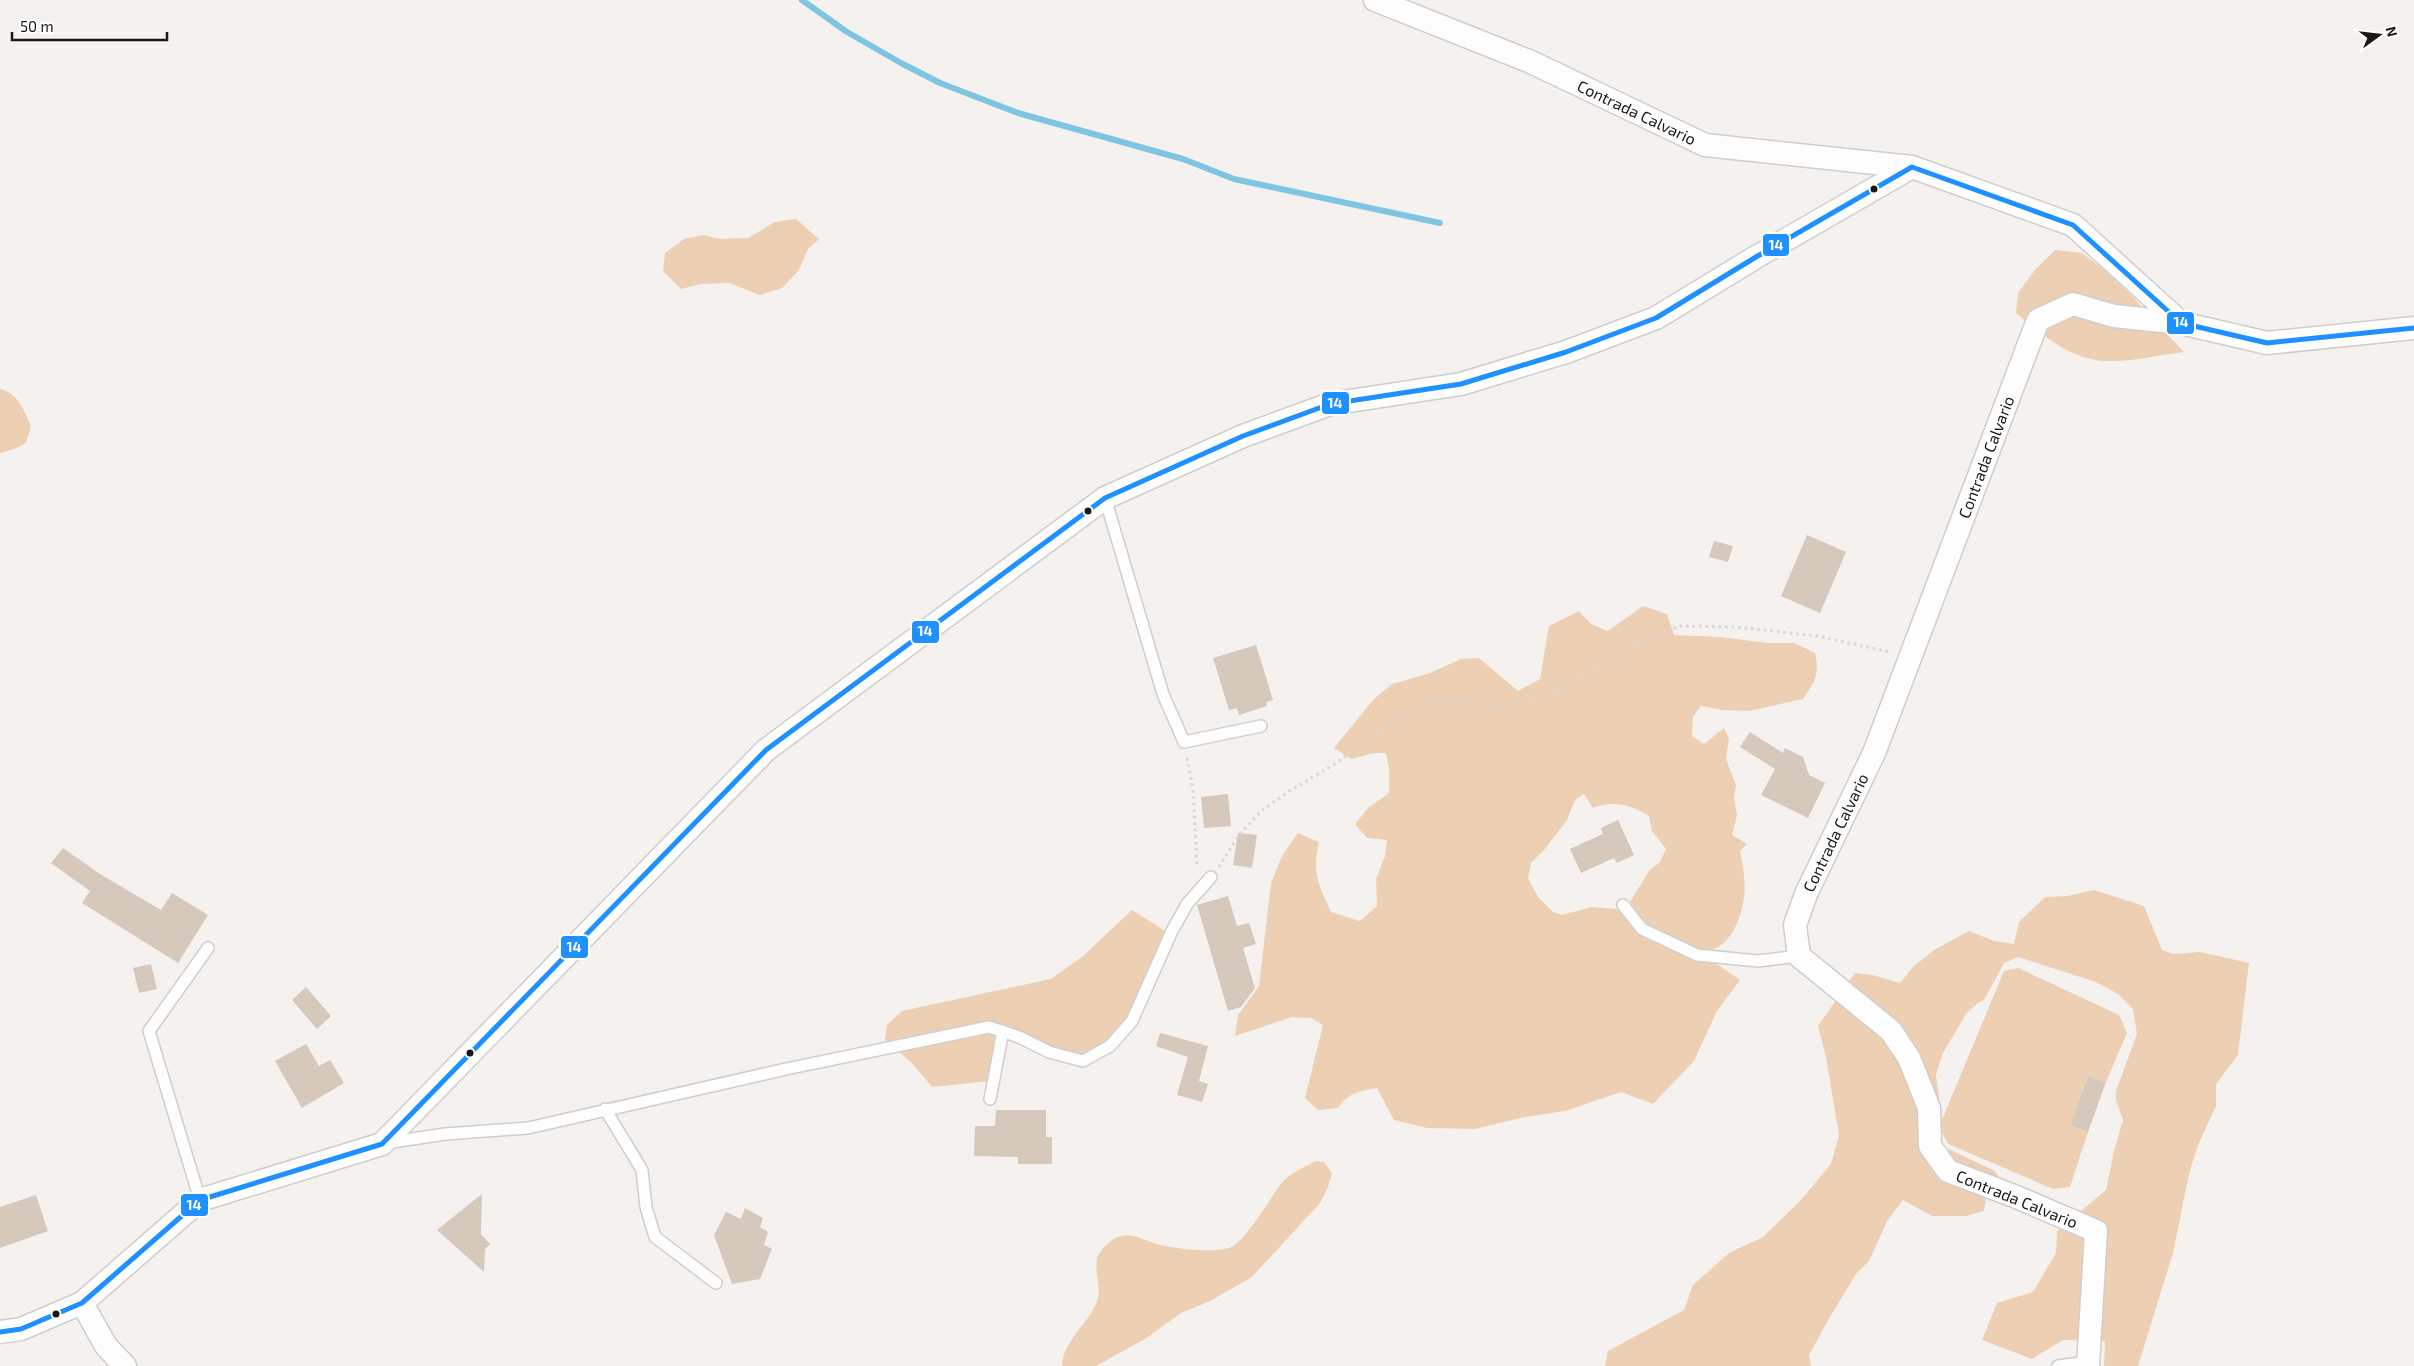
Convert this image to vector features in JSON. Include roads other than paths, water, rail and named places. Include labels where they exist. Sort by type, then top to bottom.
[{"type":"street","name":"Contrada Calvario","points":[[1375,0],[1531,62],[1705,145],[1912,167],[2073,224],[2181,324]]},
{"type":"street","points":[[0,1332],[22,1329],[82,1303],[200,1200],[382,1144],[766,750],[1105,498],[1243,436],[1330,404],[1461,384],[1566,352],[1656,318],[1912,167]]},
{"type":"street","name":"Contrada Calvario","points":[[2088,1364],[2096,1231],[2014,1196],[1948,1171],[1930,1146],[1929,1108],[1909,1058],[1891,1031],[1799,956],[1795,925],[1800,910],[1874,753],[2038,320],[2073,304],[2114,316],[2181,324],[2267,343],[2414,328]]},
{"type":"street","points":[[82,1303],[106,1346],[126,1366]]},
{"type":"lane","points":[[1105,498],[1164,694],[1184,742],[1261,726]]},
{"type":"lane","points":[[382,1144],[445,1134],[528,1128],[605,1109],[989,1027],[1003,1031],[1049,1052],[1082,1061],[1110,1046],[1132,1021],[1172,931],[1187,904],[1211,877]]},
{"type":"lane","points":[[1623,905],[1642,929],[1697,955],[1758,961],[1799,956]]},
{"type":"lane","points":[[200,1200],[149,1031],[208,948]]},
{"type":"lane","points":[[990,1099],[1003,1031]]},
{"type":"lane","points":[[605,1109],[642,1170],[646,1207],[655,1237],[716,1283]]},
{"type":"lane","points":[[2058,1366],[2088,1364]]},
{"type":"waterway","points":[[802,0],[847,32],[901,63],[940,83],[1018,113],[1183,159],[1234,179],[1440,223]]}]
